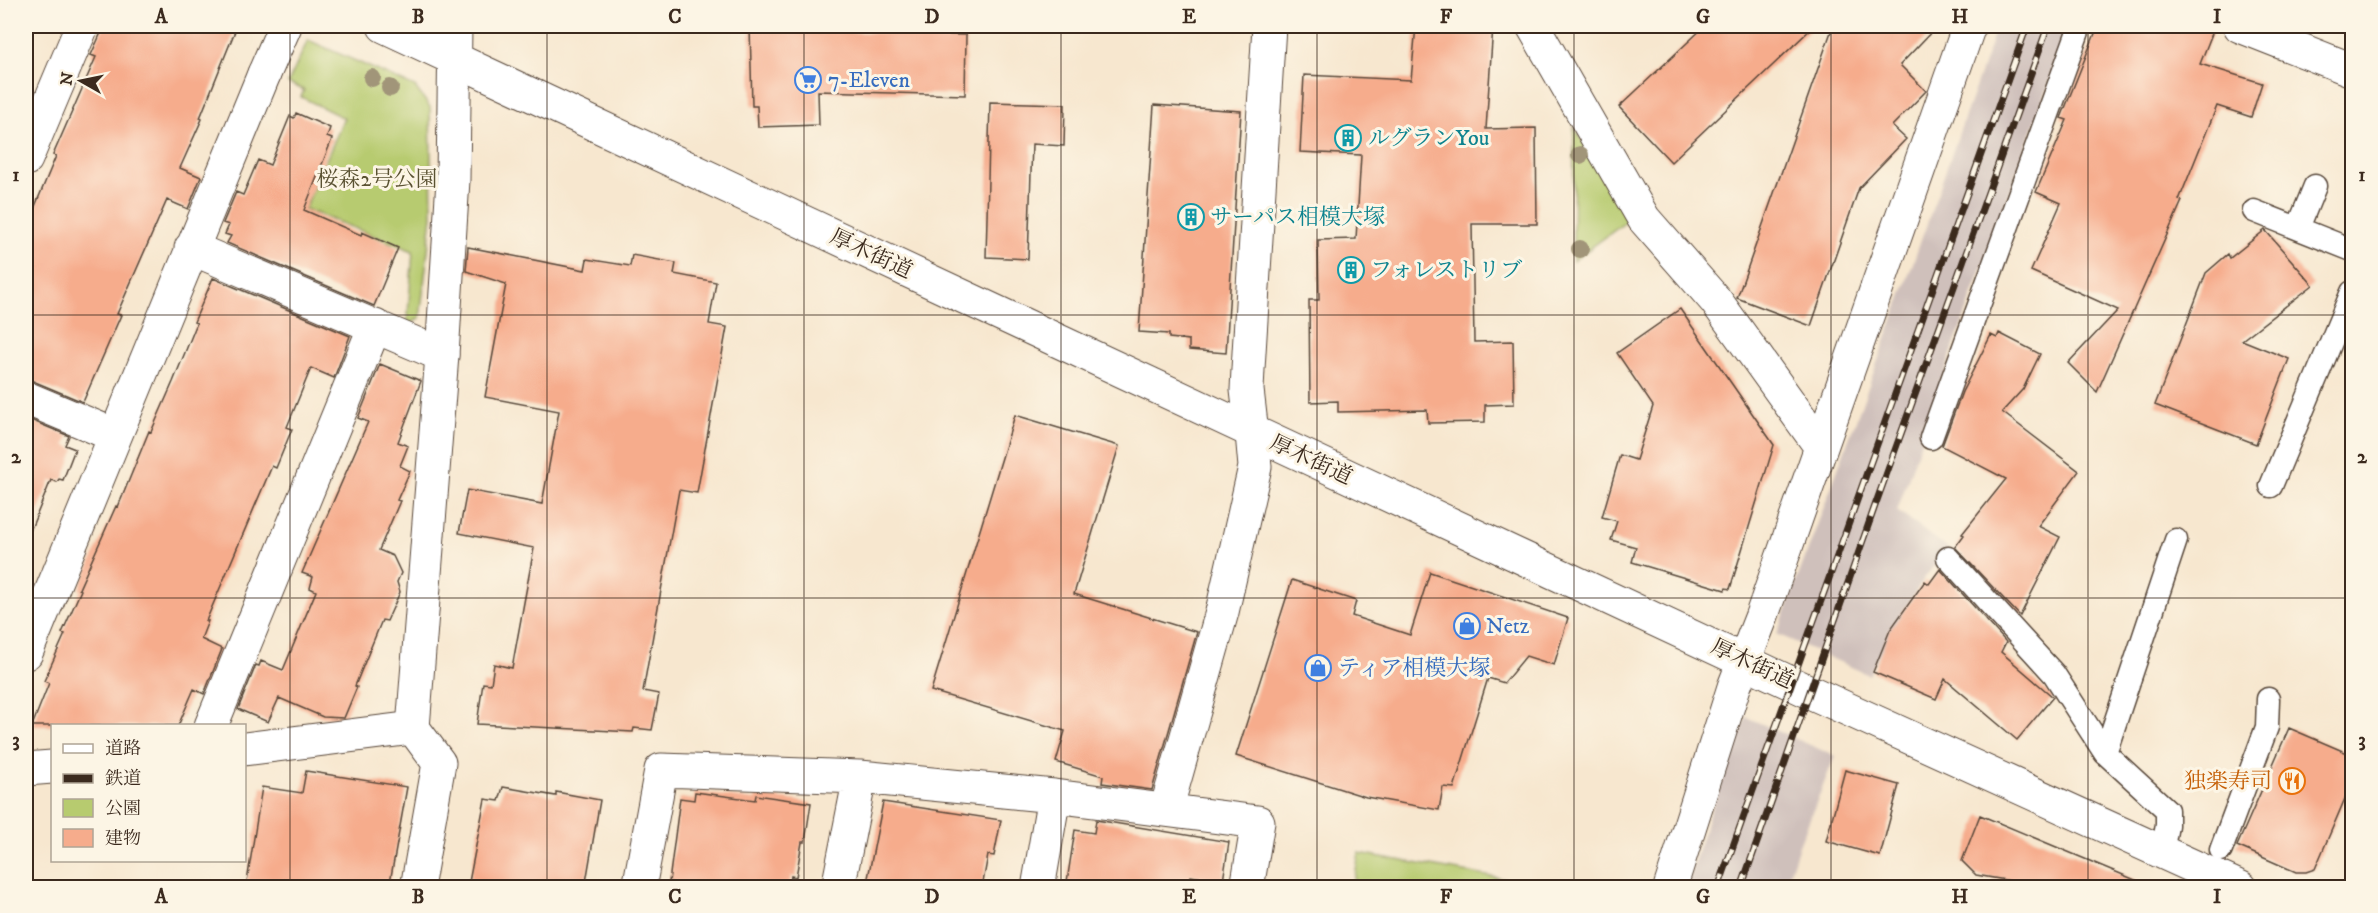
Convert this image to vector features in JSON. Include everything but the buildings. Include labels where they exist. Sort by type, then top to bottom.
[{"type":"street","points":[[26,159],[82,26]]},
{"type":"street","points":[[26,653],[191,248],[285,26]]},
{"type":"street","name":"厚木街道","points":[[384,26],[454,41],[1252,432],[2162,853],[2223,875]]},
{"type":"street","points":[[1166,810],[1222,612],[1255,467],[1247,390],[1269,26]]},
{"type":"street","points":[[1533,26],[1644,219],[1716,301],[1821,447]]},
{"type":"street","points":[[1671,883],[1744,660],[1969,26]]},
{"type":"street","points":[[2240,26],[2352,70]]},
{"type":"street","points":[[417,888],[439,763],[413,728],[453,180],[454,41]]},
{"type":"street","points":[[191,248],[442,355]]},
{"type":"street","points":[[212,724],[375,326]]},
{"type":"street","points":[[26,398],[114,435]]},
{"type":"street","points":[[246,749],[413,728]]},
{"type":"street","points":[[26,769],[51,767]]},
{"type":"street","points":[[639,888],[661,770],[860,777],[1054,796],[1258,822],[1247,888]]},
{"type":"street","points":[[838,888],[860,777]]},
{"type":"street","points":[[1038,888],[1054,796]]},
{"type":"lane","points":[[1930,438],[2080,26]]},
{"type":"lane","points":[[2298,228],[2315,186]]},
{"type":"lane","points":[[2254,211],[2352,250]]},
{"type":"lane","points":[[2271,486],[2352,292]]},
{"type":"lane","points":[[2105,753],[2176,540]]},
{"type":"lane","points":[[1948,558],[2054,674],[2105,753],[2167,810],[2162,853]]},
{"type":"lane","points":[[2223,875],[2267,727],[2268,699]]},
{"type":"shaded area","points":[[1997,26],[2070,26],[1897,511],[1948,548],[1926,576],[1894,625],[1869,675],[1777,634],[1890,328]]},
{"type":"shaded area","points":[[1746,717],[1835,756],[1785,887],[1686,888],[1708,818]]},
{"type":"green space","name":"桜森2号公園","points":[[308,40],[415,87],[430,107],[432,216],[420,318],[407,326],[413,251],[305,209],[344,118],[301,97],[304,90],[288,83]]},
{"type":"green space","points":[[1574,127],[1631,218],[1573,261]]},
{"type":"green space","points":[[1359,853],[1537,885],[1536,887],[1353,887]]},
{"type":"railway","points":[[1718,888],[2027,26]]},
{"type":"railway","points":[[1741,888],[1876,503],[2048,26]]},
{"type":"place","name":"7-Eleven","points":[[808,80]]},
{"type":"place","name":"ルグランYou","points":[[1348,138]]},
{"type":"place","name":"サーパス相模大塚","points":[[1191,217]]},
{"type":"place","name":"フォレストリブ","points":[[1351,270]]},
{"type":"place","name":"Netz","points":[[1467,626]]},
{"type":"place","name":"ティア相模大塚","points":[[1318,668]]},
{"type":"place","name":"独楽寿司","points":[[2292,781]]}]
